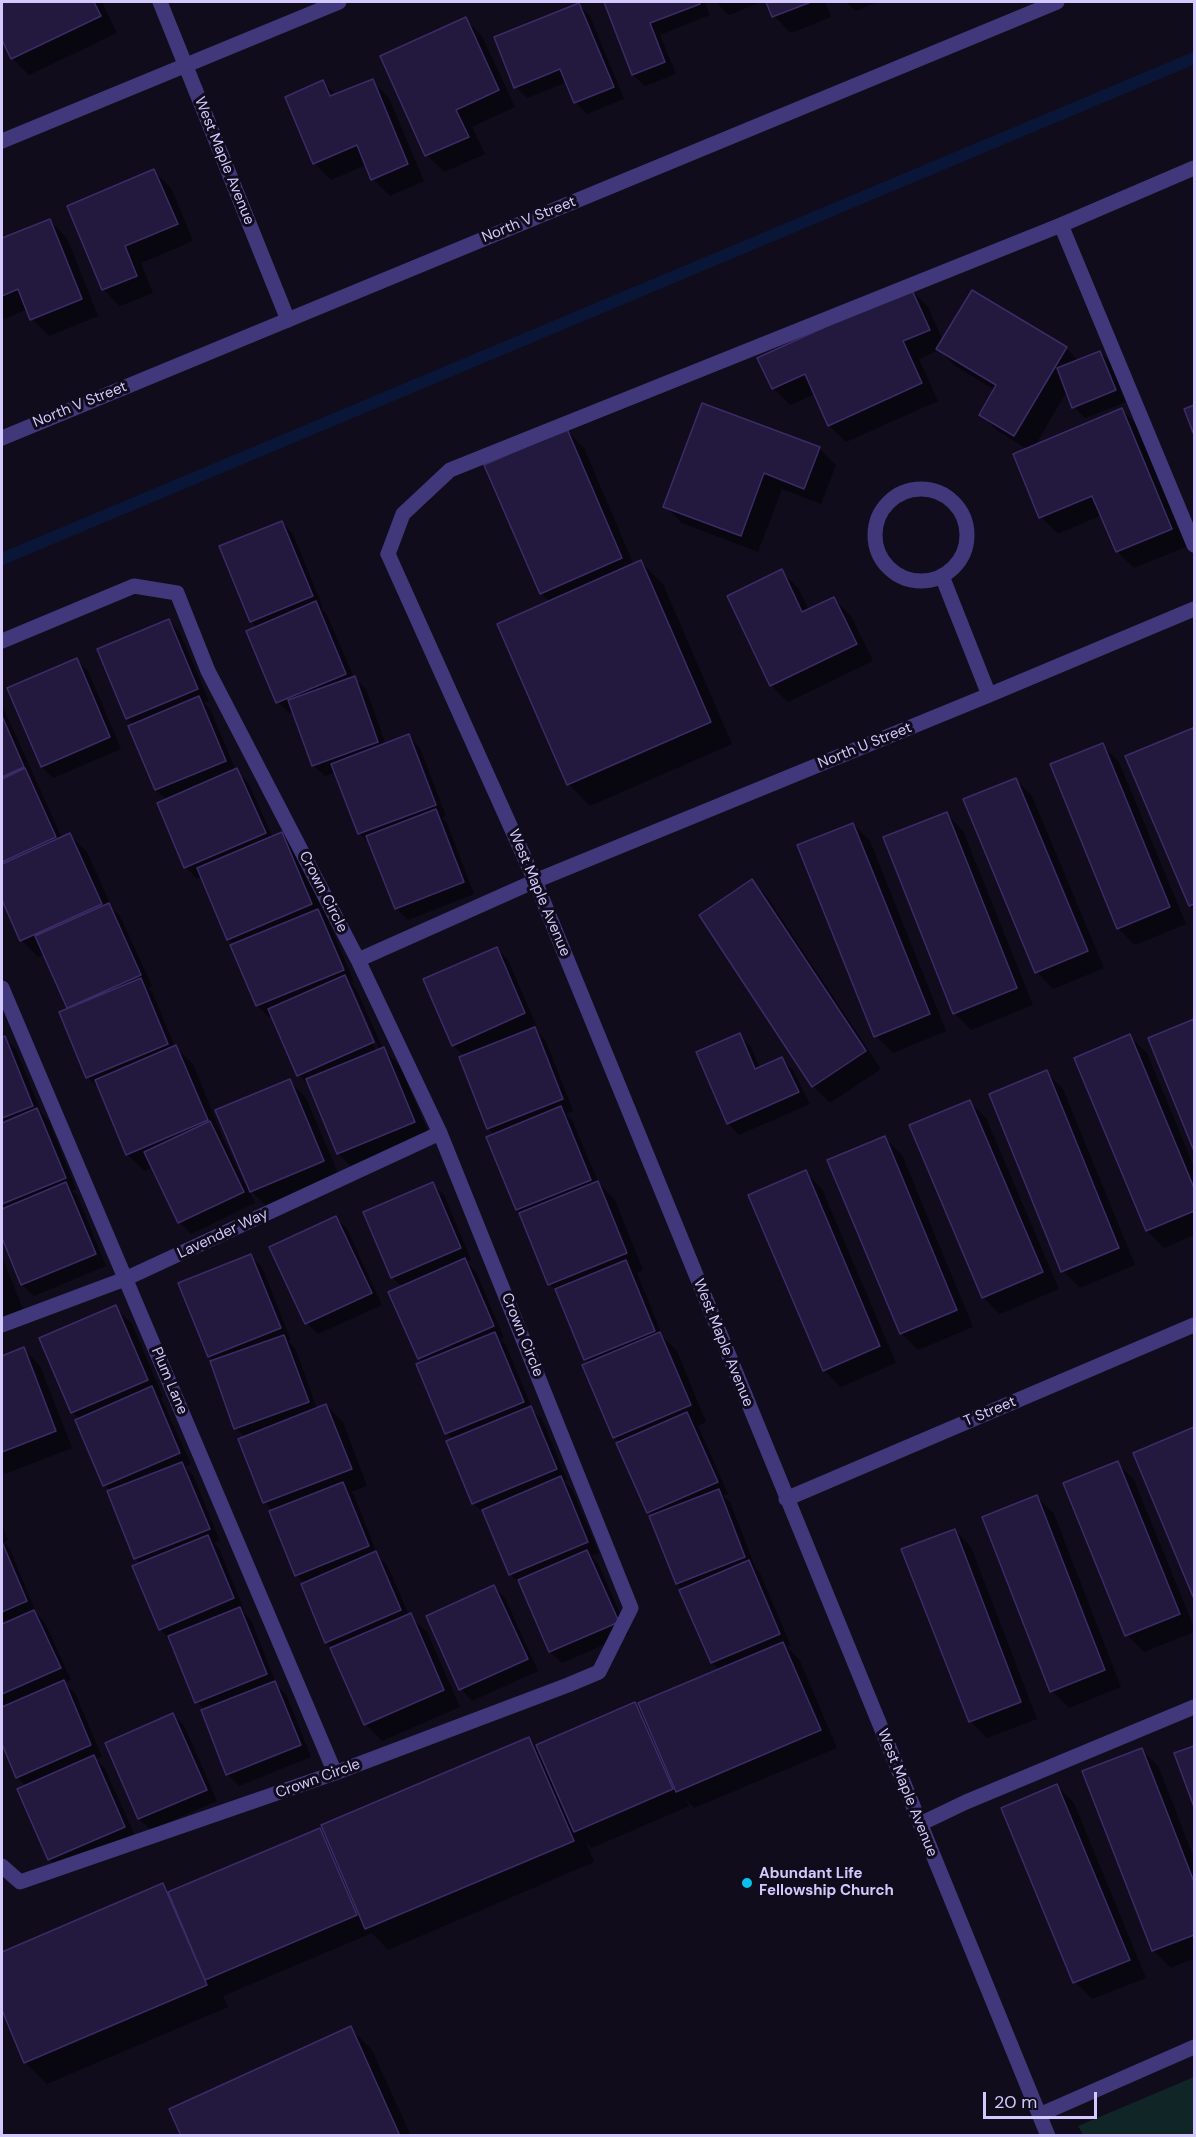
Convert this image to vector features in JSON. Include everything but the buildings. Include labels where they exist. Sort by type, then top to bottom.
[{"type":"street","name":"West Maple Avenue","points":[[160,2],[288,320]]},
{"type":"street","points":[[2,141],[339,2]]},
{"type":"street","name":"North V Street","points":[[2,438],[1057,2]]},
{"type":"street","points":[[1194,168],[1061,225],[1194,545]]},
{"type":"street","name":"West Maple Avenue","points":[[1048,2136],[535,881],[388,554],[403,514],[450,470],[1061,225]]},
{"type":"street","points":[[919,489],[934,491],[948,498],[958,509],[966,527],[967,540],[964,552],[954,568],[942,576],[921,582],[897,575],[884,564],[877,552],[874,537],[876,524],[884,507],[898,495],[919,489]]},
{"type":"street","points":[[942,576],[989,696]]},
{"type":"street","name":"Crown Circle","points":[[2,641],[134,586],[177,593],[208,671],[358,960],[440,1132],[631,1608],[599,1672],[335,1773],[20,1882],[2,1866]]},
{"type":"street","name":"North U Street","points":[[358,960],[535,881],[989,696],[1194,609]]},
{"type":"street","name":"Plum Lane","points":[[2,988],[335,1773]]},
{"type":"street","name":"Lavender Way","points":[[2,1325],[125,1279],[440,1132]]},
{"type":"street","name":"T Street","points":[[786,1499],[1194,1325]]},
{"type":"street","points":[[920,1824],[966,1802],[1194,1707]]},
{"type":"street","points":[[1039,2115],[1194,2047]]},
{"type":"green space","points":[[1194,2077],[1194,2135],[1083,2135],[1078,2126]]},
{"type":"waterway","points":[[2,559],[1194,58]]},
{"type":"place","name":"Abundant Life Fellowship Church","points":[[747,1883]]}]
